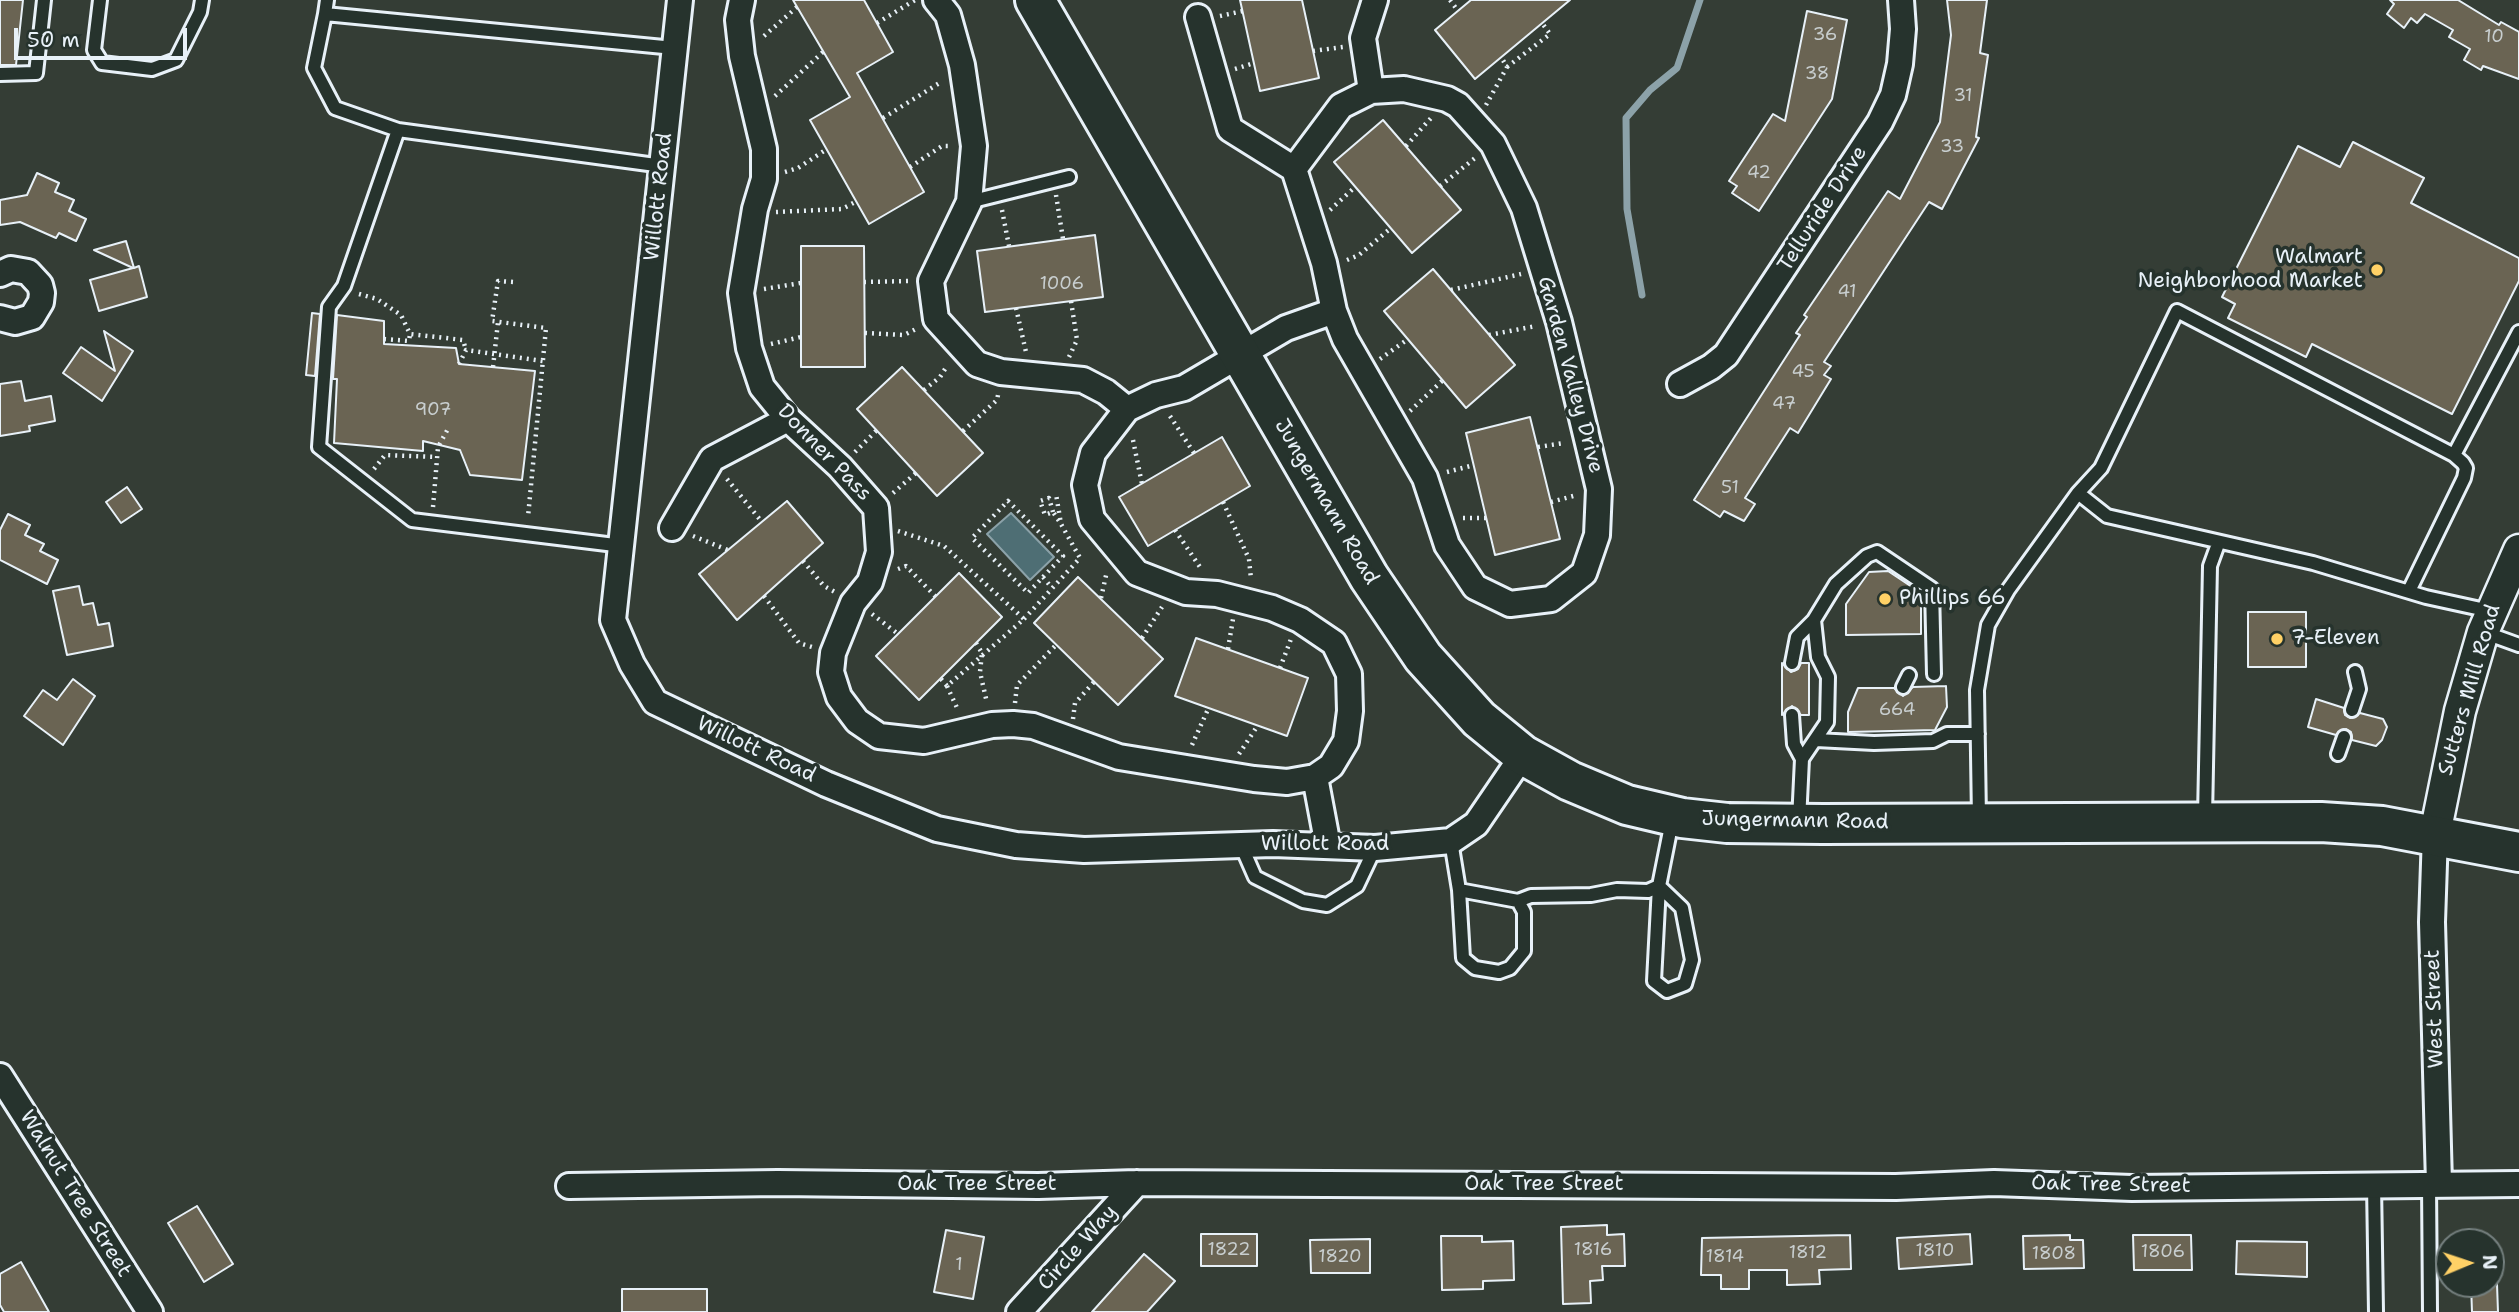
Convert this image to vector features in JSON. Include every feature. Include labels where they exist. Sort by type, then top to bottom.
[{"type":"main road","name":"Jungermann Road","points":[[1035,0],[1369,578],[1423,657],[1479,719],[1522,755],[1570,781],[1627,805],[1673,816],[1727,823],[2321,822],[2382,826],[2435,834],[2519,852]]},
{"type":"street","name":"Willott Road","points":[[680,0],[613,620],[632,664],[654,702],[826,784],[937,829],[1016,845],[1084,850],[1241,845],[1376,848],[1451,841]]},
{"type":"street","name":"Donner Pass","points":[[742,0],[738,20],[742,56],[764,149],[764,179],[755,209],[741,293],[750,348],[762,387],[788,419],[840,467],[878,518],[878,552],[870,582],[853,603],[833,653],[831,672],[839,697],[857,722],[879,736],[924,741],[1003,724],[1034,726],[1119,757],[1182,769],[1287,782],[1315,777]]},
{"type":"street","points":[[936,0],[948,15],[961,65],[974,146],[969,202],[931,281],[936,319],[977,364],[1001,372],[1083,380],[1106,392],[1127,409]]},
{"type":"street","points":[[1371,90],[1363,38],[1375,0]]},
{"type":"street","name":"Telluride Drive","points":[[1680,384],[1711,367],[1726,355],[1880,122],[1893,94],[1900,64],[1903,29],[1901,0]]},
{"type":"street","points":[[1198,17],[1230,130],[1294,169]]},
{"type":"street","name":"Garden Valley Drive","points":[[1404,89],[1447,99],[1458,105],[1493,144],[1524,208],[1559,322],[1599,489],[1597,536],[1584,573],[1551,599],[1510,604],[1475,587],[1447,545],[1425,478],[1363,371],[1334,311],[1325,267],[1294,169],[1341,106],[1371,90],[1404,89]]},
{"type":"street","points":[[0,274],[11,269],[28,272],[40,285],[42,293],[41,302],[32,317],[15,322],[0,318]]},
{"type":"street","points":[[1328,846],[1315,777],[1331,766],[1346,741],[1350,712],[1349,674],[1334,643],[1300,620],[1217,594],[1186,592],[1137,573],[1092,519],[1086,485],[1093,453],[1127,409],[1156,395],[1184,388],[1239,353],[1286,328],[1334,311]]},
{"type":"street","points":[[672,528],[712,460],[788,419]]},
{"type":"street","name":"Sutters Mill Road","points":[[2435,834],[2460,711],[2486,622],[2519,550]]},
{"type":"street","points":[[1451,841],[1476,824],[1522,755]]},
{"type":"street","name":"West Street","points":[[2434,1184],[2432,922],[2435,834]]},
{"type":"street","name":"Walnut Tree Street","points":[[0,1076],[150,1312]]},
{"type":"street","name":"Oak Tree Street","points":[[569,1186],[792,1183],[1038,1186],[1137,1183],[1896,1186],[1994,1183],[2132,1188],[2519,1184]]},
{"type":"street","name":"Circle Way","points":[[1019,1312],[1137,1183]]},
{"type":"lane","points":[[0,74],[36,73],[44,0]]},
{"type":"lane","points":[[100,0],[94,50],[102,63],[152,69],[176,60],[200,12],[202,0]]},
{"type":"lane","points":[[327,0],[314,68],[335,108],[398,130],[663,166]]},
{"type":"lane","points":[[325,14],[674,48]]},
{"type":"lane","points":[[398,130],[342,289],[329,307],[319,447],[412,520],[622,546]]},
{"type":"lane","points":[[969,202],[1069,177]]},
{"type":"lane","points":[[1979,823],[1978,681],[1988,625],[2008,590],[2078,493],[2101,468],[2178,311],[2454,455],[2466,468],[2464,478],[2409,591]]},
{"type":"lane","points":[[2454,455],[2519,332]]},
{"type":"lane","points":[[2078,493],[2107,516],[2218,544],[2313,563],[2409,591],[2486,622],[2519,645]]},
{"type":"lane","points":[[2205,821],[2210,566],[2218,544]]},
{"type":"lane","points":[[1793,663],[1797,637],[1814,620],[1836,584],[1867,556],[1877,552],[1932,589],[1934,674]]},
{"type":"lane","points":[[1802,759],[1827,722],[1828,677],[1818,657],[1814,620]]},
{"type":"lane","points":[[2352,710],[2359,689],[2355,672]]},
{"type":"lane","points":[[1903,687],[1909,675]]},
{"type":"lane","points":[[1792,715],[1794,744],[1802,759],[1799,824]]},
{"type":"lane","points":[[1815,740],[1877,737],[1933,741],[1947,734],[1978,734]]},
{"type":"lane","points":[[2338,754],[2344,737]]},
{"type":"lane","points":[[1659,886],[1682,908],[1692,960],[1685,984],[1667,991],[1654,981],[1659,886],[1673,816]]},
{"type":"lane","points":[[1451,841],[1459,890],[1464,958],[1475,968],[1499,972],[1510,968],[1524,951],[1524,912],[1518,901]]},
{"type":"lane","points":[[1241,845],[1255,877],[1303,901],[1327,905],[1357,886],[1376,848]]},
{"type":"lane","points":[[1459,890],[1518,901],[1531,896],[1591,895],[1617,890],[1648,891],[1659,886]]},
{"type":"lane","points":[[2374,1184],[2376,1312]]},
{"type":"lane","points":[[2430,1312],[2434,1184]]},
{"type":"path","points":[[877,23],[915,0]]},
{"type":"path","points":[[1450,0],[1458,11]]},
{"type":"path","points":[[742,56],[797,7]]},
{"type":"path","points":[[1493,96],[1507,67],[1550,34],[1542,23]]},
{"type":"path","points":[[757,112],[823,52]]},
{"type":"path","points":[[1500,57],[1507,67]]},
{"type":"path","points":[[883,118],[933,88],[961,65]]},
{"type":"path","points":[[1406,146],[1447,99]]},
{"type":"path","points":[[1440,186],[1493,144]]},
{"type":"path","points":[[910,167],[942,146],[974,146]]},
{"type":"path","points":[[764,179],[798,168],[827,149]]},
{"type":"path","points":[[1053,181],[1063,239]]},
{"type":"path","points":[[1312,226],[1355,187]]},
{"type":"path","points":[[998,195],[1009,246]]},
{"type":"path","points":[[755,209],[786,214],[842,209],[857,201]]},
{"type":"path","points":[[1325,267],[1359,255],[1391,228]]},
{"type":"path","points":[[1451,290],[1542,269]]},
{"type":"path","points":[[513,282],[498,281],[492,321],[547,328],[526,534]]},
{"type":"path","points":[[864,282],[931,281]]},
{"type":"path","points":[[741,293],[801,283]]},
{"type":"path","points":[[342,289],[377,299],[401,315],[410,334],[409,341],[384,339]]},
{"type":"path","points":[[1058,379],[1077,340],[1071,301]]},
{"type":"path","points":[[1016,308],[1031,373]]},
{"type":"path","points":[[865,333],[904,335],[936,319]]},
{"type":"path","points":[[493,367],[498,322]]},
{"type":"path","points":[[1489,334],[1559,322]]},
{"type":"path","points":[[410,334],[463,341],[466,350],[459,363]]},
{"type":"path","points":[[750,348],[801,337]]},
{"type":"path","points":[[1363,371],[1408,340]]},
{"type":"path","points":[[924,390],[940,377],[959,347]]},
{"type":"path","points":[[466,350],[543,361]]},
{"type":"path","points":[[963,431],[997,400],[1001,372]]},
{"type":"path","points":[[1396,424],[1443,380]]},
{"type":"path","points":[[1156,395],[1194,453]]},
{"type":"path","points":[[1127,409],[1142,484]]},
{"type":"path","points":[[432,522],[436,457],[438,447],[449,427]]},
{"type":"path","points":[[363,482],[385,455],[436,457]]},
{"type":"path","points":[[712,460],[762,522]]},
{"type":"path","points":[[916,472],[878,518],[944,546],[1024,619]]},
{"type":"path","points":[[1056,494],[1061,524]]},
{"type":"path","points":[[1008,501],[1063,556],[1043,577],[1028,593],[972,538],[1008,501]]},
{"type":"path","points":[[1223,502],[1249,559],[1252,603]]},
{"type":"path","points":[[941,678],[947,685],[1024,619],[1080,558],[1053,512]]},
{"type":"path","points":[[672,528],[728,550]]},
{"type":"path","points":[[1175,530],[1217,594]]},
{"type":"path","points":[[803,561],[824,586],[884,621],[898,634]]},
{"type":"path","points":[[870,582],[906,566],[936,597]]},
{"type":"path","points":[[1043,577],[1052,588]]},
{"type":"path","points":[[1142,638],[1161,611],[1169,586]]},
{"type":"path","points":[[764,596],[799,643],[833,653]]},
{"type":"path","points":[[976,643],[982,653],[980,672],[1003,724]]},
{"type":"path","points":[[1003,724],[1017,685],[1056,645]]},
{"type":"path","points":[[1071,740],[1075,703],[1094,682]]},
{"type":"path","points":[[1182,769],[1209,707]]},
{"type":"path","points":[[1226,774],[1258,725]]},
{"type":"water","points":[[1011,513],[1054,557],[1030,580],[987,534]]},
{"type":"building","points":[[0,0],[23,0],[16,65],[0,65]]},
{"type":"building","points":[[793,0],[864,0],[893,52],[857,73],[924,192],[869,224],[810,120],[850,97]]},
{"type":"building","points":[[1240,0],[1302,0],[1319,78],[1260,91]]},
{"type":"building","points":[[1471,0],[1570,0],[1475,79],[1435,30]]},
{"type":"building","points":[[1947,0],[1987,0],[1980,53],[1988,55],[1976,137],[1979,138],[1942,209],[1929,202],[1824,362],[1831,366],[1824,375],[1831,379],[1798,433],[1790,428],[1745,498],[1755,504],[1744,521],[1724,511],[1720,517],[1694,500],[1800,335],[1796,333],[1807,317],[1804,315],[1888,191],[1900,199],[1940,122],[1951,35]]},
{"type":"building","points":[[2390,0],[2458,0],[2499,25],[2501,22],[2519,32],[2519,79],[2483,66],[2481,70],[2464,60],[2470,49],[2449,37],[2453,30],[2425,14],[2417,23],[2411,18],[2404,28],[2387,14],[2394,4]]},
{"type":"building","points":[[1807,11],[1847,20],[1832,99],[1759,211],[1732,193],[1737,186],[1729,181],[1773,114],[1785,121]]},
{"type":"building","points":[[1383,120],[1461,210],[1412,253],[1334,162]]},
{"type":"building","name":"Walmart Neighborhood Market","points":[[2353,142],[2424,178],[2411,203],[2519,258],[2519,281],[2452,414],[2312,344],[2306,357],[2228,318],[2235,304],[2222,297],[2298,146],[2340,167]]},
{"type":"building","points":[[37,173],[59,183],[55,192],[74,200],[69,211],[86,219],[76,241],[59,233],[56,238],[20,222],[0,225],[0,200],[27,195]]},
{"type":"building","points":[[1095,235],[1103,297],[985,312],[977,251]]},
{"type":"building","points":[[126,241],[134,268],[139,266],[147,297],[99,311],[90,280],[133,268],[94,250]]},
{"type":"building","points":[[801,246],[864,246],[865,367],[801,367]]},
{"type":"building","points":[[1433,269],[1515,365],[1466,408],[1384,311]]},
{"type":"building","points":[[312,313],[320,314],[315,376],[306,375]]},
{"type":"building","points":[[337,315],[384,321],[384,344],[456,348],[459,364],[535,371],[522,480],[470,475],[460,450],[423,441],[423,451],[334,443],[337,379],[333,379]]},
{"type":"building","points":[[104,331],[133,351],[102,401],[63,373],[81,347],[115,371]]},
{"type":"building","points":[[902,367],[983,453],[937,496],[857,409]]},
{"type":"building","points":[[21,381],[25,401],[51,396],[55,421],[29,426],[30,431],[0,436],[0,384]]},
{"type":"building","points":[[1530,417],[1560,539],[1495,555],[1466,433]]},
{"type":"building","points":[[1222,437],[1250,486],[1148,546],[1119,497]]},
{"type":"building","points":[[127,487],[142,509],[121,523],[106,502]]},
{"type":"building","points":[[787,501],[823,543],[737,620],[699,574]]},
{"type":"building","points":[[8,514],[30,525],[25,535],[44,544],[40,551],[58,560],[47,584],[0,560],[0,530]]},
{"type":"building","name":"Phillips 66","points":[[1888,571],[1921,593],[1921,634],[1846,635],[1846,604],[1869,572]]},
{"type":"building","points":[[959,573],[1002,617],[919,700],[876,656]]},
{"type":"building","points":[[1078,577],[1163,659],[1118,705],[1034,623]]},
{"type":"building","points":[[79,586],[83,605],[93,603],[98,625],[109,623],[113,646],[67,655],[53,591]]},
{"type":"building","name":"7-Eleven","points":[[2248,612],[2306,612],[2306,667],[2248,667]]},
{"type":"building","points":[[1196,638],[1308,678],[1287,736],[1175,696]]},
{"type":"building","points":[[1782,663],[1791,672],[1798,669],[1801,663],[1809,663],[1809,715],[1801,715],[1792,706],[1782,715]]},
{"type":"building","points":[[73,679],[95,696],[63,745],[24,716],[43,690],[57,700]]},
{"type":"building","points":[[1946,686],[1947,707],[1935,730],[1848,732],[1848,712],[1858,688],[1894,688],[1903,696],[1913,687]]},
{"type":"building","name":"7-Eleven","points":[[2316,699],[2344,708],[2345,715],[2350,718],[2360,713],[2383,719],[2387,727],[2382,740],[2376,746],[2352,740],[2351,732],[2346,729],[2336,735],[2308,727]]},
{"type":"building","points":[[197,1206],[233,1264],[204,1282],[168,1223]]},
{"type":"building","points":[[1607,1225],[1607,1235],[1624,1234],[1625,1266],[1602,1266],[1603,1280],[1590,1281],[1591,1303],[1563,1304],[1561,1227]]},
{"type":"building","points":[[946,1230],[984,1237],[973,1299],[934,1292]]},
{"type":"building","points":[[1201,1234],[1257,1234],[1257,1266],[1201,1266]]},
{"type":"building","points":[[1970,1234],[1972,1264],[1899,1269],[1897,1238]]},
{"type":"building","points":[[1850,1235],[1851,1269],[1819,1270],[1820,1284],[1787,1285],[1787,1270],[1749,1270],[1749,1289],[1721,1289],[1721,1275],[1701,1275],[1702,1238]]},
{"type":"building","points":[[2070,1235],[2070,1240],[2083,1240],[2084,1268],[2024,1269],[2023,1236]]},
{"type":"building","points":[[2133,1235],[2191,1235],[2192,1270],[2134,1270]]},
{"type":"building","points":[[1441,1236],[1482,1236],[1482,1242],[1513,1241],[1514,1280],[1483,1281],[1483,1289],[1442,1290]]},
{"type":"building","points":[[1370,1239],[1370,1273],[1311,1273],[1310,1240]]},
{"type":"building","points":[[2237,1241],[2307,1242],[2307,1277],[2236,1274]]},
{"type":"building","points":[[1144,1254],[1175,1281],[1147,1312],[1092,1312]]},
{"type":"building","points":[[21,1262],[49,1312],[4,1312],[0,1305],[0,1274]]},
{"type":"building","points":[[622,1289],[707,1289],[707,1312],[622,1312]]},
{"type":"building","points":[[2472,1298],[2498,1298],[2498,1312],[2472,1312]]},
{"type":"waterway","points":[[1642,295],[1627,209],[1626,118],[1650,90],[1677,68],[1700,0]]},
{"type":"place","name":"Walmart Neighborhood Market","points":[[2377,270]]},
{"type":"place","name":"Phillips 66","points":[[1885,599]]},
{"type":"place","name":"7-Eleven","points":[[2277,639]]}]
